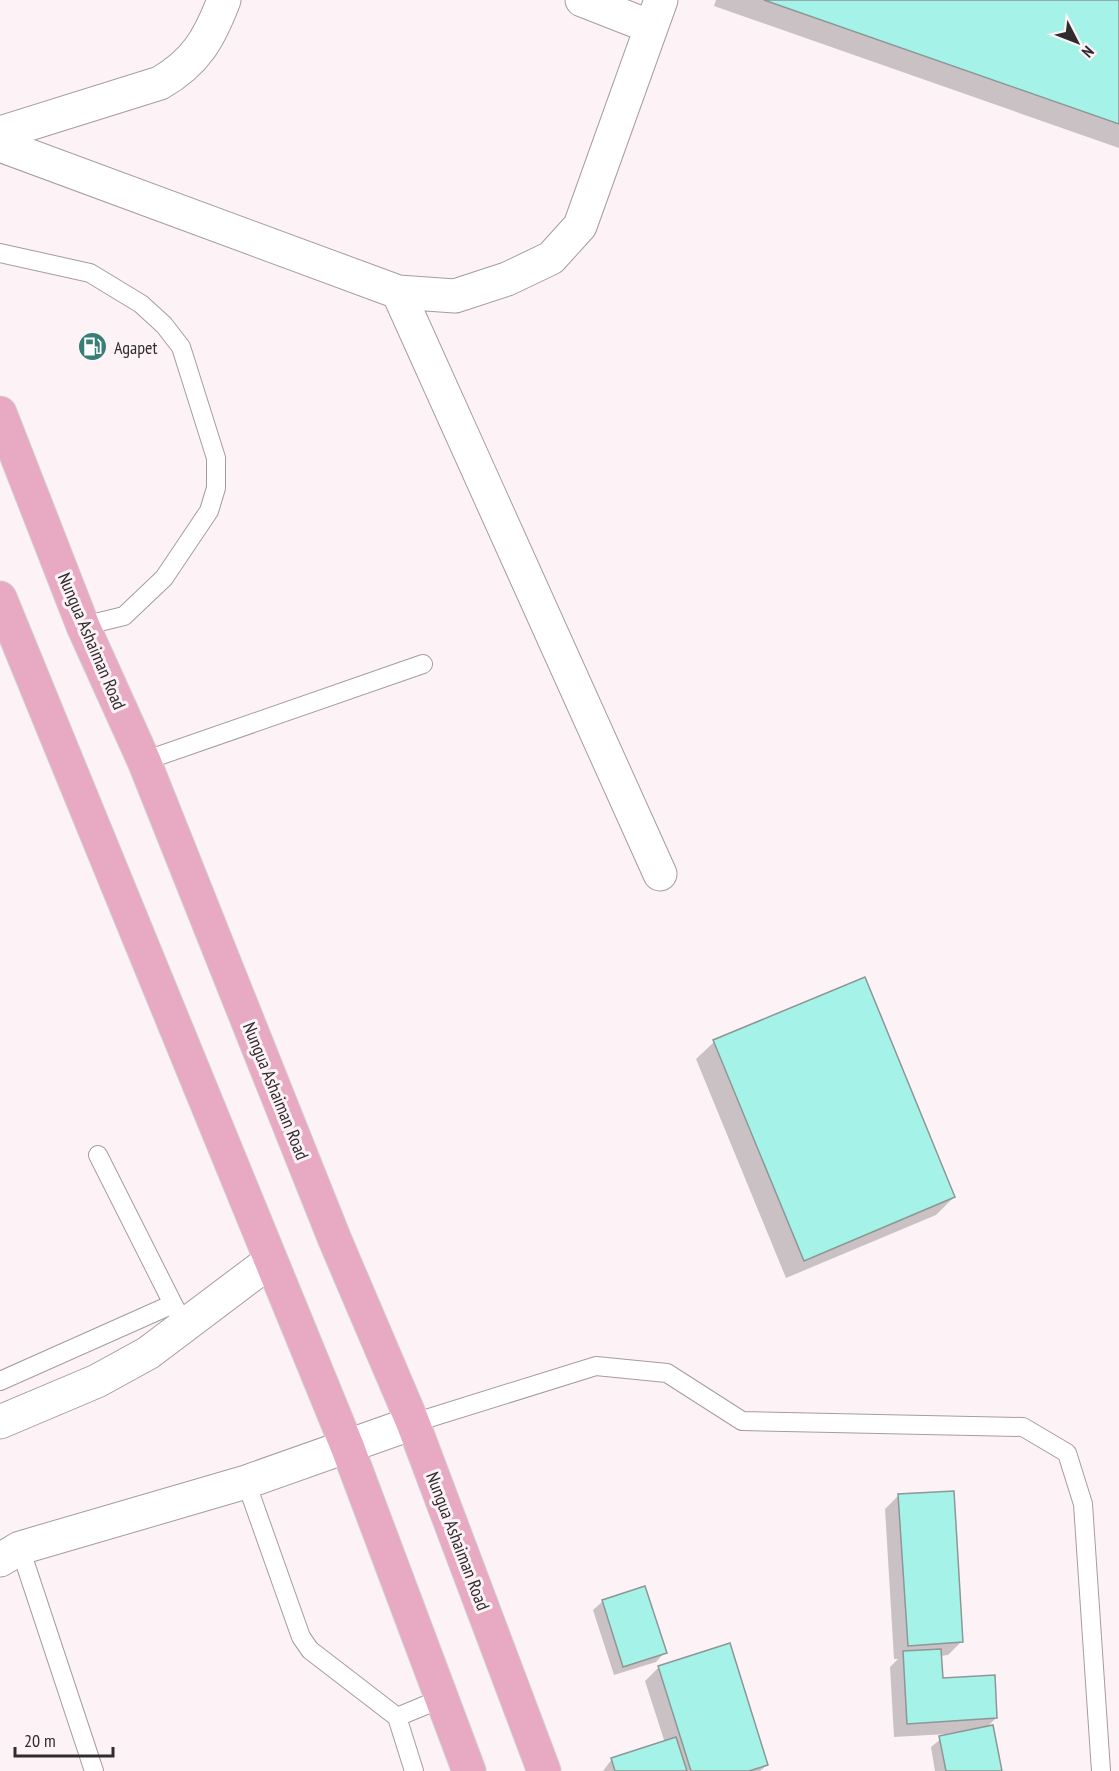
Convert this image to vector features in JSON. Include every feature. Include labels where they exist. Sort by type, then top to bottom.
[{"type":"main road","name":"Nungua Ashaiman Road","points":[[0,413],[83,626],[144,761],[335,1239],[413,1423],[544,1771]]},
{"type":"main road","points":[[0,598],[347,1446],[469,1771]]},
{"type":"street","points":[[0,133],[160,83],[181,71],[202,47],[224,0]]},
{"type":"street","points":[[0,146],[398,292],[455,296],[507,279],[551,258],[580,226],[656,13],[582,0]]},
{"type":"street","points":[[398,292],[660,873]]},
{"type":"street","points":[[0,1422],[97,1381],[148,1353],[179,1315],[270,1261]]},
{"type":"street","points":[[10,1554],[246,1482],[413,1423]]},
{"type":"lane","points":[[0,253],[90,273],[141,304],[164,325],[181,348],[216,459],[216,488],[209,511],[164,578],[124,616],[83,626]]},
{"type":"lane","points":[[144,761],[423,664]]},
{"type":"lane","points":[[0,1381],[179,1315],[98,1155]]},
{"type":"lane","points":[[413,1423],[596,1366],[667,1373],[742,1421],[1023,1427],[1067,1453],[1083,1504],[1101,1771]]},
{"type":"lane","points":[[246,1482],[301,1637],[310,1650],[397,1717],[414,1771]]},
{"type":"lane","points":[[10,1554],[94,1771]]},
{"type":"lane","points":[[397,1717],[443,1698]]},
{"type":"building","points":[[764,0],[1119,0],[1119,124]]},
{"type":"building","points":[[865,977],[955,1197],[804,1261],[713,1040]]},
{"type":"building","points":[[954,1491],[963,1642],[908,1646],[898,1494]]},
{"type":"building","points":[[645,1586],[667,1653],[623,1667],[602,1600]]},
{"type":"building","points":[[730,1643],[768,1765],[749,1771],[691,1771],[658,1666]]},
{"type":"building","points":[[941,1649],[943,1678],[995,1675],[997,1718],[907,1724],[903,1651]]},
{"type":"building","points":[[993,1725],[1002,1771],[946,1771],[939,1736]]},
{"type":"building","points":[[676,1737],[687,1771],[615,1771],[611,1758]]},
{"type":"place","name":"Agapet","points":[[93,347]]}]
